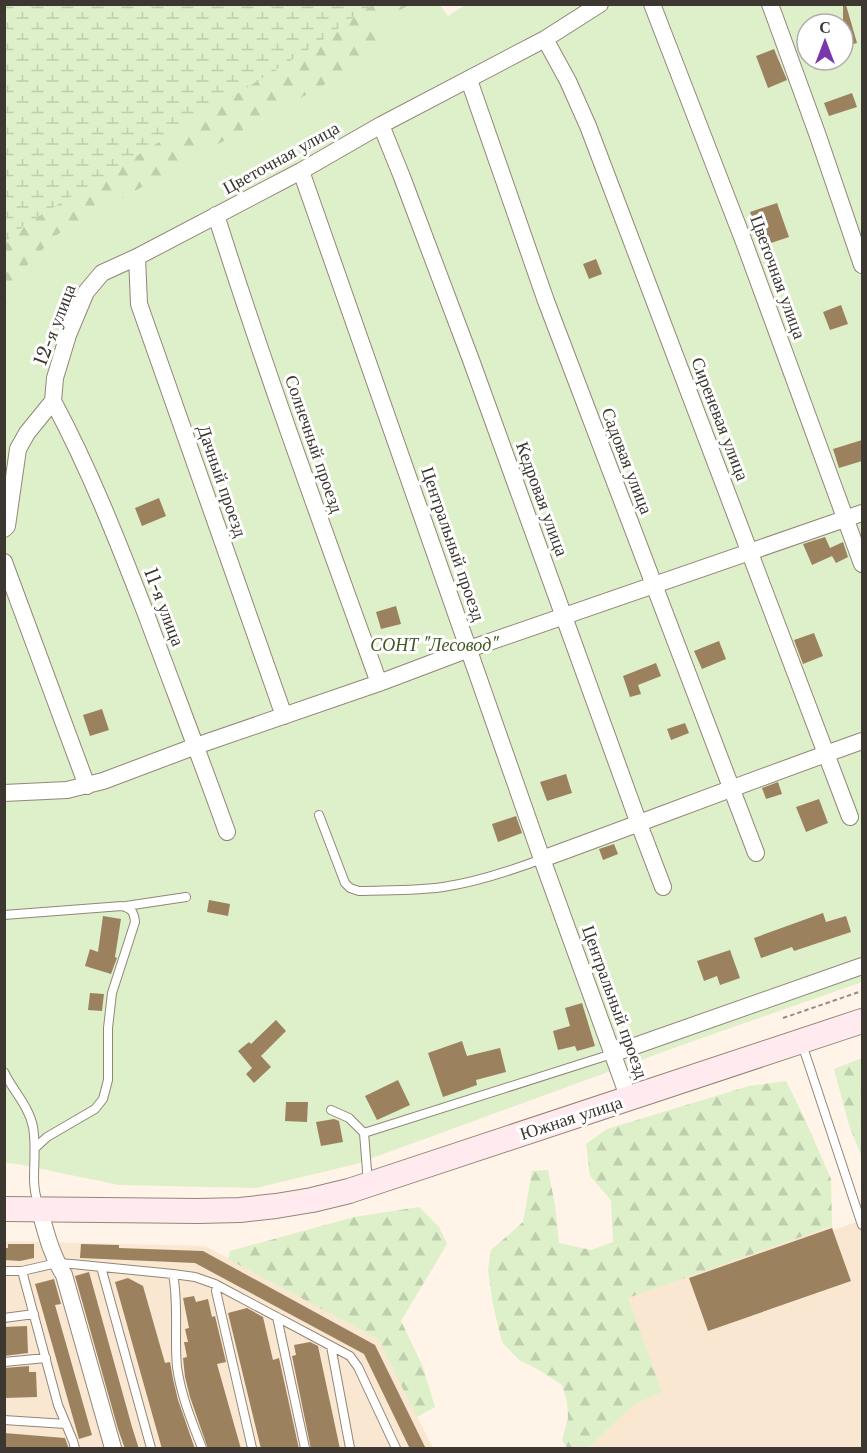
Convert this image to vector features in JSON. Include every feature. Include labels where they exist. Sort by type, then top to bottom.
[{"type":"main road","name":"Южная улица","points":[[4,1209],[198,1212],[276,1206],[312,1200],[368,1185],[862,1021]]},
{"type":"street","name":"Цветочная улица","points":[[137,257],[545,39],[600,4]]},
{"type":"street","name":"Цветочная улица","points":[[652,4],[744,242],[862,564]]},
{"type":"street","points":[[770,4],[862,266]]},
{"type":"street","name":"Сиреневая улица","points":[[545,39],[568,81],[588,126],[850,817]]},
{"type":"street","name":"Садовая улица","points":[[469,80],[546,301],[756,854]]},
{"type":"street","name":"Кедровая улица","points":[[381,125],[663,887]]},
{"type":"street","name":"Центральный проезд","points":[[301,171],[542,859],[629,1099]]},
{"type":"street","name":"Солнечный проезд","points":[[216,216],[379,684]]},
{"type":"street","name":"12-я улица","points":[[53,401],[55,378],[68,334],[86,292],[102,273],[137,257]]},
{"type":"street","name":"Дачный проезд","points":[[137,257],[139,304],[284,716]]},
{"type":"street","points":[[4,529],[7,526],[18,450],[27,434],[53,401]]},
{"type":"street","name":"11-я улица","points":[[53,401],[74,439],[109,519],[227,832]]},
{"type":"street","points":[[4,793],[67,790],[103,781],[196,746],[379,684],[469,649],[862,513]]},
{"type":"street","points":[[4,562],[87,786]]},
{"type":"street","points":[[542,859],[862,741]]},
{"type":"street","points":[[612,1054],[862,966]]},
{"type":"street","points":[[40,1210],[48,1244],[64,1275],[113,1449]]},
{"type":"lane","points":[[319,815],[345,883],[350,888],[359,891],[440,888],[490,877],[542,859]]},
{"type":"lane","points":[[4,915],[122,906],[186,897]]},
{"type":"lane","points":[[35,1148],[46,1137],[95,1109],[103,1099],[108,1080],[108,1028],[112,993],[135,922],[135,914],[130,908],[122,906]]},
{"type":"lane","points":[[801,1042],[862,1225]]},
{"type":"lane","points":[[364,1133],[612,1054]]},
{"type":"lane","points":[[4,1072],[30,1116],[35,1148],[35,1193],[40,1210]]},
{"type":"lane","points":[[331,1110],[349,1118],[364,1133],[368,1185]]},
{"type":"lane","points":[[4,1271],[22,1272],[57,1263],[173,1274],[195,1277],[215,1284],[350,1356],[358,1367],[396,1449]]},
{"type":"lane","points":[[101,1267],[151,1449]]},
{"type":"lane","points":[[22,1272],[58,1405],[75,1449]]},
{"type":"lane","points":[[173,1274],[176,1291],[178,1370],[183,1396],[202,1449]]},
{"type":"lane","points":[[216,1291],[252,1449]]},
{"type":"lane","points":[[4,1318],[33,1314]]},
{"type":"lane","points":[[278,1317],[305,1449]]},
{"type":"lane","points":[[331,1346],[350,1449]]},
{"type":"lane","points":[[4,1362],[46,1359]]},
{"type":"lane","points":[[4,1420],[66,1424]]},
{"type":"path","points":[[783,1018],[862,992]]},
{"type":"shaded area","points":[[862,1220],[862,1448],[588,1448],[635,1404],[662,1392],[627,1298],[832,1226],[834,1230]]},
{"type":"shaded area","points":[[5,1241],[205,1246],[378,1339],[433,1448],[5,1448]]},
{"type":"green space","points":[[5,4],[373,5],[314,46],[25,225],[5,242]]},
{"type":"green space","name":"СОНТ \"Лесовод\"","points":[[467,4],[862,5],[862,982],[356,1164],[256,1188],[119,1185],[5,1163],[4,309],[21,272],[57,235],[384,51],[373,24],[410,5],[440,5],[448,16]]},
{"type":"green space","points":[[5,5],[410,5],[373,24],[385,51],[57,235],[21,272],[5,309]]},
{"type":"green space","points":[[862,1058],[862,1158],[849,1125],[834,1069]]},
{"type":"green space","points":[[786,1081],[831,1179],[832,1226],[628,1298],[662,1392],[635,1404],[588,1448],[567,1448],[562,1440],[568,1418],[567,1402],[562,1385],[519,1360],[502,1342],[488,1270],[491,1250],[523,1222],[532,1171],[548,1170],[559,1243],[591,1250],[613,1242],[611,1200],[590,1176],[586,1144],[607,1129],[749,1086]]},
{"type":"green space","points":[[419,1207],[439,1227],[447,1244],[401,1321],[423,1367],[435,1407],[417,1417],[378,1339],[228,1259],[230,1251],[354,1217]]},
{"type":"building","points":[[846,5],[848,12],[843,12],[843,6]]},
{"type":"building","points":[[774,49],[787,80],[768,88],[756,56]]},
{"type":"building","points":[[852,93],[857,107],[829,116],[824,103]]},
{"type":"building","points":[[777,203],[789,237],[762,246],[750,212]]},
{"type":"building","points":[[596,259],[602,274],[589,279],[583,264]]},
{"type":"building","points":[[841,305],[848,324],[830,330],[823,312]]},
{"type":"building","points":[[862,440],[862,461],[839,468],[833,449]]},
{"type":"building","points":[[159,498],[166,516],[142,526],[135,508]]},
{"type":"building","points":[[825,537],[830,548],[843,542],[848,557],[836,563],[832,556],[812,565],[803,544]]},
{"type":"building","points":[[396,606],[401,624],[381,629],[376,612]]},
{"type":"building","points":[[814,633],[823,656],[803,664],[794,640]]},
{"type":"building","points":[[719,641],[726,659],[702,669],[694,651]]},
{"type":"building","points":[[656,663],[661,676],[638,685],[641,694],[630,697],[623,676]]},
{"type":"building","points":[[102,709],[109,730],[90,736],[83,715]]},
{"type":"building","points":[[685,723],[689,733],[671,740],[667,729]]},
{"type":"building","points":[[566,774],[572,793],[547,801],[540,782]]},
{"type":"building","points":[[778,782],[782,794],[766,799],[762,788]]},
{"type":"building","points":[[819,799],[828,823],[806,832],[796,807]]},
{"type":"building","points":[[516,816],[522,833],[498,842],[492,824]]},
{"type":"building","points":[[614,844],[618,854],[603,860],[599,849]]},
{"type":"building","points":[[209,900],[230,904],[228,916],[207,912]]},
{"type":"building","points":[[823,913],[826,922],[846,916],[851,932],[794,951],[792,947],[761,958],[754,938]]},
{"type":"building","points":[[103,916],[121,919],[115,957],[117,958],[111,974],[85,966],[90,949],[98,952]]},
{"type":"building","points":[[730,950],[740,978],[720,985],[717,976],[704,981],[697,961]]},
{"type":"building","points":[[90,993],[104,994],[102,1011],[88,1010]]},
{"type":"building","points":[[582,1003],[595,1046],[577,1051],[575,1046],[558,1050],[553,1031],[570,1026],[565,1008]]},
{"type":"building","points":[[276,1020],[286,1031],[261,1056],[271,1067],[254,1083],[246,1074],[252,1068],[238,1051],[249,1042],[251,1044]]},
{"type":"building","points":[[462,1041],[467,1056],[500,1048],[506,1072],[476,1080],[477,1085],[443,1097],[428,1053]]},
{"type":"building","points":[[398,1080],[410,1105],[377,1120],[365,1096]]},
{"type":"building","points":[[286,1102],[308,1102],[307,1122],[285,1121]]},
{"type":"building","points":[[334,1119],[339,1121],[343,1142],[321,1146],[316,1122]]},
{"type":"building","points":[[832,1228],[851,1281],[708,1331],[689,1278]]},
{"type":"building","points":[[8,1244],[34,1244],[34,1258],[20,1261],[4,1260],[4,1248],[8,1248]]},
{"type":"building","points":[[81,1244],[119,1245],[119,1248],[203,1251],[375,1345],[426,1449],[410,1449],[364,1354],[195,1263],[80,1258]]},
{"type":"building","points":[[89,1272],[139,1449],[125,1449],[118,1429],[75,1276]]},
{"type":"building","points":[[128,1278],[143,1286],[165,1363],[170,1362],[178,1400],[195,1449],[162,1449],[115,1282]]},
{"type":"building","points":[[54,1279],[61,1304],[55,1305],[92,1435],[79,1439],[35,1284]]},
{"type":"building","points":[[194,1296],[196,1302],[208,1299],[212,1317],[215,1316],[226,1362],[217,1364],[241,1449],[208,1449],[190,1397],[183,1358],[187,1357],[184,1342],[188,1342],[185,1329],[189,1328],[183,1298]]},
{"type":"building","points":[[247,1308],[263,1317],[273,1360],[279,1358],[299,1449],[261,1449],[228,1313]]},
{"type":"building","points":[[27,1326],[28,1353],[4,1356],[4,1327]]},
{"type":"building","points":[[310,1342],[318,1346],[340,1449],[311,1449],[292,1356],[296,1355],[294,1345]]},
{"type":"building","points":[[29,1366],[29,1372],[36,1372],[37,1397],[4,1398],[4,1368]]},
{"type":"building","points":[[4,1433],[65,1438],[69,1449],[4,1449]]}]
